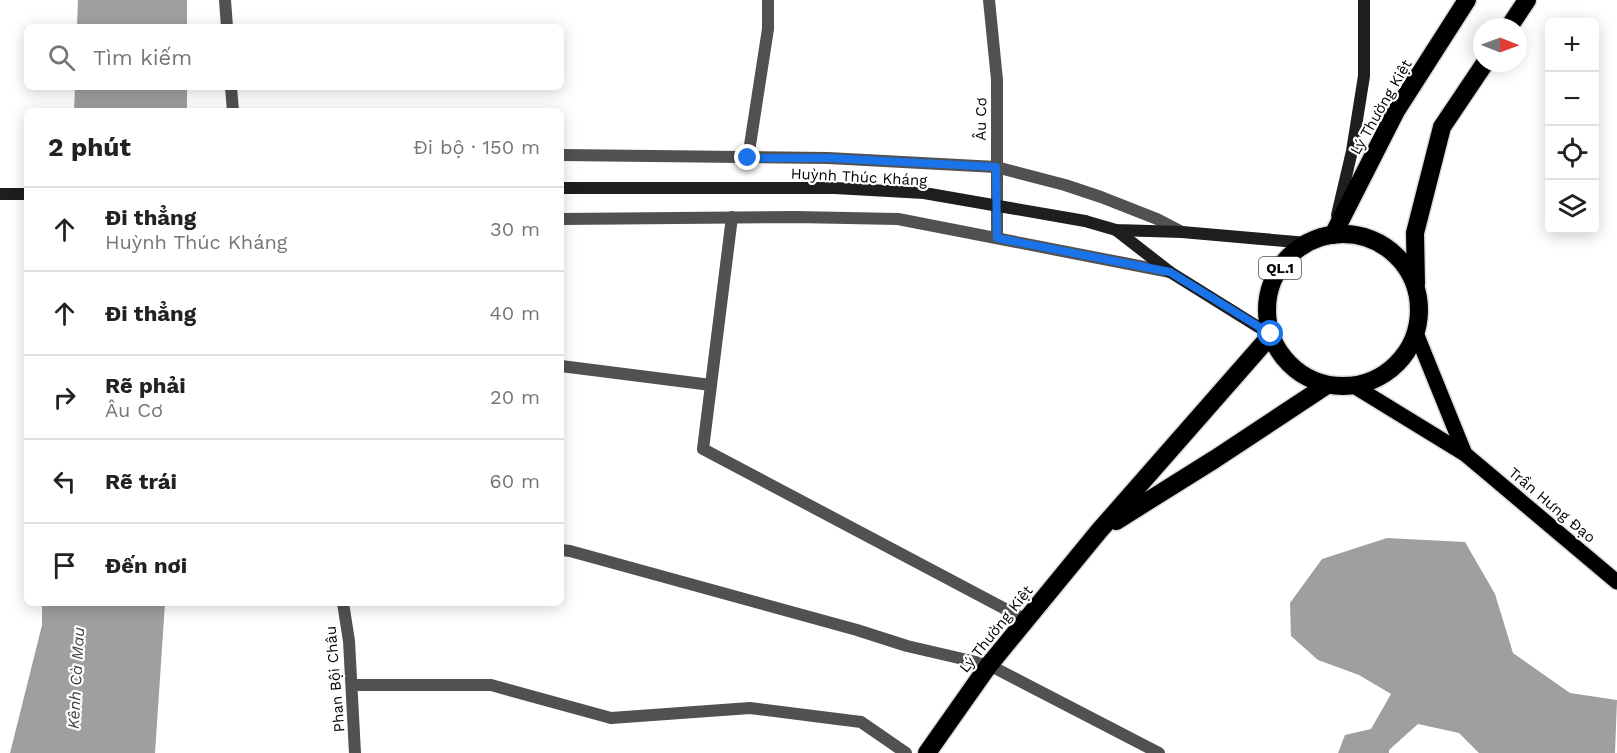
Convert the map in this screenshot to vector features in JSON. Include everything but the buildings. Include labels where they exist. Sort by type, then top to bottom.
[{"type":"highway","name":"Lý Thường Kiệt","points":[[1333,235],[1395,111],[1467,0]]},
{"type":"highway","points":[[1515,18],[1527,0]]},
{"type":"highway","name":"QL.1","points":[[1416,286],[1403,262],[1383,245],[1359,236],[1333,235],[1308,243],[1292,254],[1279,270],[1270,289],[1268,308],[1271,334],[1284,358],[1303,375],[1328,386],[1354,386],[1375,380],[1393,369],[1407,352],[1416,333],[1420,311],[1416,286],[1415,233],[1442,126],[1479,72]]},
{"type":"highway","name":"Lý Thường Kiệt","points":[[927,753],[989,665],[1099,531],[1271,334]]},
{"type":"highway","name":"Lý Thường Kiệt","points":[[1099,531],[1328,386]]},
{"type":"main road","points":[[1333,235],[1352,151],[1364,76],[1364,0]]},
{"type":"main road","name":"Huỳnh Thúc Kháng","points":[[564,188],[835,188],[924,193],[1085,221],[1116,230],[1182,232],[1308,243]]},
{"type":"main road","points":[[0,194],[24,194]]},
{"type":"main road","name":"Huỳnh Thúc Kháng","points":[[1116,230],[1170,272],[1271,334]]},
{"type":"main road","name":"Trần Hưng Đạo","points":[[1416,333],[1465,454]]},
{"type":"main road","name":"Trần Hưng Đạo","points":[[1354,386],[1465,454],[1617,582]]},
{"type":"street","points":[[225,0],[226,24]]},
{"type":"street","points":[[748,158],[768,29],[768,0]]},
{"type":"street","name":"Âu Cơ","points":[[988,0],[997,80],[997,238]]},
{"type":"street","points":[[231,90],[233,108]]},
{"type":"street","points":[[564,155],[828,158],[996,167],[1083,191],[1133,209],[1182,232]]},
{"type":"street","points":[[732,217],[703,449],[1026,620]]},
{"type":"street","points":[[564,219],[732,217],[898,219],[1170,272]]},
{"type":"street","points":[[564,366],[711,385]]},
{"type":"street","points":[[564,550],[858,630],[907,646],[989,665],[1159,753]]},
{"type":"street","name":"Phan Bội Châu","points":[[343,606],[349,641],[355,753]]},
{"type":"street","points":[[352,685],[491,685],[611,718],[762,709],[861,722],[906,753]]},
{"type":"water","points":[[78,0],[187,0],[187,24],[77,24]]},
{"type":"water","points":[[75,90],[187,90],[187,108],[74,108]]},
{"type":"water","points":[[1387,538],[1465,542],[1495,594],[1513,653],[1570,693],[1617,700],[1615,753],[1479,753],[1459,733],[1418,724],[1389,750],[1389,753],[1338,753],[1345,735],[1371,729],[1391,694],[1359,675],[1318,660],[1291,636],[1290,603],[1322,559]]},
{"type":"water","name":"Kênh Cà Mau","points":[[42,606],[165,606],[155,753],[10,753],[42,625]]},
{"type":"route","points":[[748,158],[828,158],[996,167],[997,238],[1170,272],[1271,334]]}]
